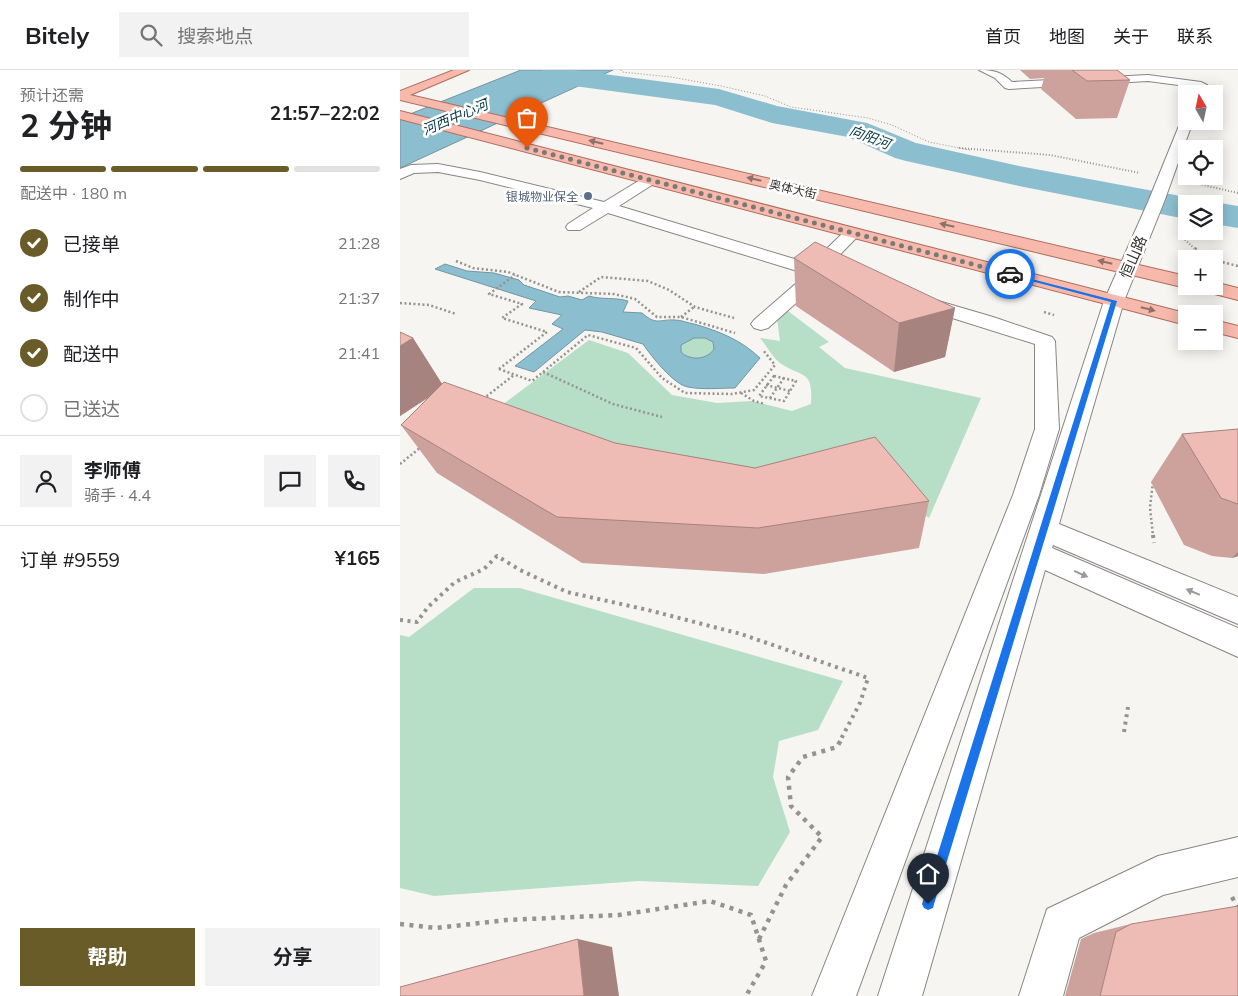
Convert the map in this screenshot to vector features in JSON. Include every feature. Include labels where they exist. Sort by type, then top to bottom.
[{"type":"main road","points":[[400,96],[464,70]]},
{"type":"main road","name":"奥体大街","points":[[400,96],[1178,280]]},
{"type":"main road","name":"奥体大街","points":[[406,116],[1178,317]]},
{"type":"main road","points":[[1223,290],[1238,294]]},
{"type":"main road","points":[[1223,328],[1238,332]]},
{"type":"street","points":[[984,70],[999,76],[1009,86],[1150,74],[1186,85]]},
{"type":"street","points":[[1200,85],[1203,70]]},
{"type":"street","name":"恒山路","points":[[900,996],[1114,301],[1175,179],[1185,130]]},
{"type":"street","points":[[400,175],[411,169],[438,168],[480,176],[606,207],[856,284]]},
{"type":"street","points":[[574,227],[650,180]]},
{"type":"street","points":[[761,324],[816,272],[853,233]]},
{"type":"street","points":[[834,996],[1026,495],[1047,428],[1044,341],[986,321],[893,294]]},
{"type":"street","points":[[1040,542],[1153,575],[1238,610]]},
{"type":"street","points":[[1040,542],[1238,643]]},
{"type":"street","points":[[1041,996],[1062,924],[1158,876],[1238,857]]},
{"type":"path","points":[[621,70],[622,72],[671,77],[721,86],[765,96],[791,107],[809,111],[868,118],[892,125],[929,142],[962,149],[1050,155],[1238,193]]},
{"type":"path","points":[[1185,240],[1197,250]]},
{"type":"path","points":[[456,260],[473,268],[508,272],[559,292],[614,294],[635,299],[657,317],[681,317],[744,336]]},
{"type":"path","points":[[1223,262],[1238,266]]},
{"type":"path","points":[[515,275],[488,294],[522,304],[502,318],[547,332],[499,369],[532,381],[588,335],[636,348],[662,378],[685,393],[754,390],[775,365],[766,351],[758,346]]},
{"type":"path","points":[[579,292],[601,277],[648,281],[676,294],[694,307],[761,324]]},
{"type":"path","points":[[400,303],[429,305],[456,314]]},
{"type":"path","points":[[681,317],[694,307]]},
{"type":"path","points":[[543,372],[613,404],[662,417]]},
{"type":"path","points":[[768,373],[773,378],[796,381],[784,401],[759,396],[773,378]]},
{"type":"path","points":[[476,405],[514,375]]},
{"type":"path","points":[[770,398],[784,378]]},
{"type":"path","points":[[766,386],[790,391]]},
{"type":"path","points":[[741,392],[754,401],[765,404]]},
{"type":"path","points":[[400,464],[423,446]]},
{"type":"path","points":[[1153,480],[1150,507],[1156,559],[1153,575]]},
{"type":"path","points":[[400,620],[417,622],[428,607],[455,582],[484,569],[497,556],[567,592],[648,610],[741,634],[868,678],[860,703],[837,747],[804,757],[788,777],[791,806],[822,837],[786,885],[760,939]]},
{"type":"path","points":[[1124,732],[1128,707]]},
{"type":"path","points":[[400,924],[436,928],[507,920],[619,915],[710,900],[751,915],[766,961],[746,996]]},
{"type":"green space","points":[[788,311],[829,342],[819,347],[845,368],[981,398],[929,518],[869,474],[723,485],[482,420],[589,340],[628,353],[672,395],[717,403],[752,401],[792,411],[811,404],[811,386],[809,381],[802,374],[780,363],[760,338],[780,341],[777,318]]},
{"type":"green space","points":[[694,338],[705,338],[713,342],[714,349],[703,357],[694,358],[685,355],[681,352],[681,345]]},
{"type":"green space","points":[[474,588],[520,588],[843,681],[818,730],[779,741],[773,777],[790,832],[758,886],[639,881],[434,896],[400,888],[400,635],[409,637]]},
{"type":"water","name":"河西中心河","points":[[521,70],[613,70],[400,168],[400,118]]},
{"type":"water","points":[[445,264],[467,271],[494,273],[519,280],[524,285],[560,297],[568,296],[582,300],[589,296],[628,301],[623,312],[642,313],[655,321],[680,320],[712,330],[737,341],[760,358],[735,388],[706,389],[688,387],[670,376],[643,344],[602,332],[585,330],[534,372],[515,366],[563,329],[552,324],[562,315],[529,308],[536,301],[435,269]],"holes":[[[694,338],[705,338],[713,342],[714,349],[711,353],[703,357],[694,358],[681,352],[681,345]]]},
{"type":"building","points":[[1072,70],[1117,70],[1130,80],[1087,81]]},
{"type":"building","points":[[815,242],[955,308],[899,323],[794,258]]},
{"type":"building","points":[[400,332],[413,338],[400,346]]},
{"type":"building","points":[[444,382],[615,443],[755,468],[875,437],[929,501],[758,528],[557,517],[401,425]]},
{"type":"building","points":[[1238,429],[1238,504],[1221,498],[1182,434]]},
{"type":"building","points":[[1238,906],[1238,996],[1100,996],[1116,932],[1131,924]]},
{"type":"building","points":[[578,939],[584,996],[400,996],[400,987]]},
{"type":"waterway","name":"向阳河","points":[[552,75],[719,97],[772,114],[856,129],[906,151],[1019,176],[1178,206]]},
{"type":"waterway","name":"向阳河","points":[[1223,214],[1238,217]]},
{"type":"way so far","points":[[527,148],[1010,274]]},
{"type":"place","name":"银城物业保全","points":[[588,196]]},
{"type":"route","points":[[928,904],[1114,301],[1010,274]]}]
